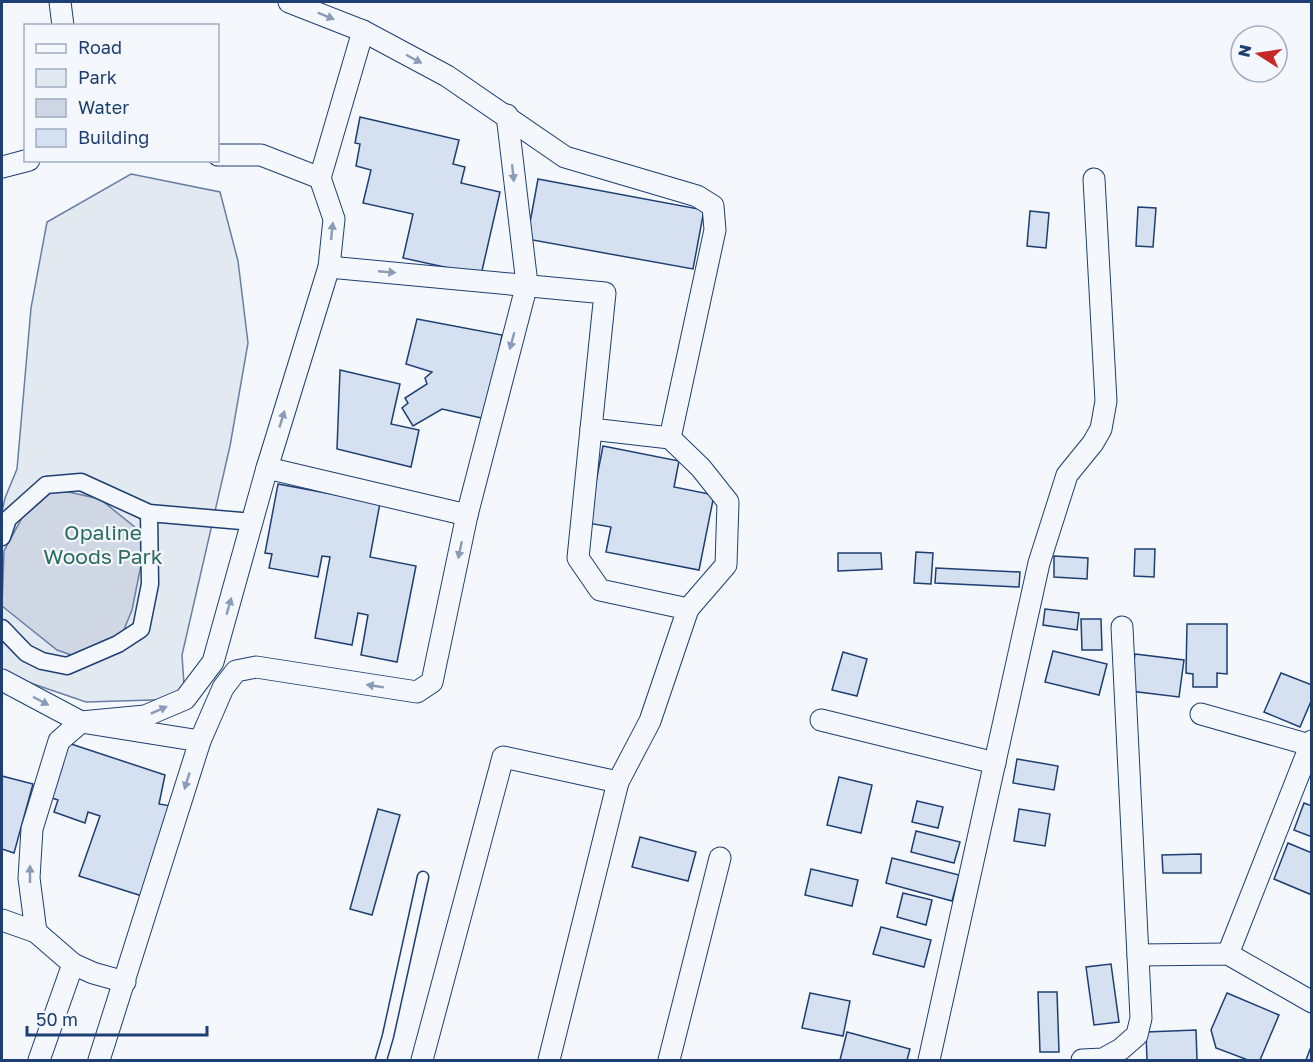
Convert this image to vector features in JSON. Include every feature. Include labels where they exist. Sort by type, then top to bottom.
[{"type":"street","points":[[60,2],[63,24]]},
{"type":"street","points":[[289,2],[363,31],[447,76],[507,115],[565,157],[697,195],[713,207],[715,230],[670,438]]},
{"type":"street","points":[[36,932],[28,878],[32,829],[59,741],[81,722],[145,716],[184,699],[213,662],[254,522],[267,468],[329,267],[334,219],[320,178],[363,31]]},
{"type":"street","points":[[99,1060],[200,741],[224,688],[236,671],[256,667],[417,692],[432,682],[467,515],[527,284],[507,115]]},
{"type":"street","points":[[219,156],[261,155],[320,178]]},
{"type":"street","points":[[2,167],[24,161]]},
{"type":"street","points":[[929,1060],[1039,563],[1067,475],[1093,443],[1101,429],[1106,401],[1094,179]]},
{"type":"street","points":[[329,267],[604,293],[578,558],[600,590],[688,609]]},
{"type":"street","points":[[549,1060],[618,782],[650,721],[688,609],[726,565],[728,502],[701,468],[670,438],[591,429]]},
{"type":"street","points":[[267,468],[467,515]]},
{"type":"street","points":[[2,537],[9,519],[46,485],[81,482],[149,513],[254,522]]},
{"type":"street","points":[[2,628],[26,652],[42,661],[67,666],[118,644],[141,629],[150,584],[149,513]]},
{"type":"street","points":[[1082,1060],[1103,1059],[1121,1049],[1137,1035],[1141,1018],[1122,627]]},
{"type":"street","points":[[2,680],[81,722],[200,741]]},
{"type":"street","points":[[1201,714],[1311,743],[1228,954]]},
{"type":"street","points":[[821,720],[995,763]]},
{"type":"street","points":[[422,1060],[503,757],[618,782]]},
{"type":"street","points":[[669,1060],[720,858]]},
{"type":"street","points":[[2,920],[36,932],[73,964],[93,973],[125,982]]},
{"type":"street","points":[[1138,955],[1228,954],[1311,1002]]},
{"type":"street","points":[[39,1060],[73,964]]},
{"type":"lane","points":[[381,1060],[423,877]]},
{"type":"green space","name":"Opaline Woods Park","points":[[131,174],[220,192],[238,261],[248,343],[230,446],[182,655],[185,699],[86,702],[10,676],[2,669],[2,512],[17,469],[31,308],[47,222]]},
{"type":"water","points":[[55,489],[100,499],[136,528],[144,550],[132,610],[118,644],[83,659],[57,650],[2,606],[4,551],[22,518]]},
{"type":"building","points":[[360,117],[459,140],[453,164],[465,167],[461,183],[500,192],[481,275],[403,258],[413,214],[363,203],[371,170],[356,166],[360,144],[355,143]]},
{"type":"building","points":[[538,179],[704,210],[693,269],[527,239]]},
{"type":"building","points":[[1138,207],[1156,208],[1153,247],[1136,246]]},
{"type":"building","points":[[1030,211],[1049,213],[1046,248],[1027,246]]},
{"type":"building","points":[[417,319],[502,335],[486,419],[442,409],[413,426],[402,408],[408,403],[405,398],[427,384],[425,378],[432,372],[406,364]]},
{"type":"building","points":[[340,370],[400,384],[391,424],[419,430],[411,467],[337,449]]},
{"type":"building","points":[[603,446],[679,461],[674,487],[714,495],[699,570],[606,552],[611,527],[588,523]]},
{"type":"building","points":[[278,484],[380,503],[370,557],[416,566],[397,662],[361,655],[368,615],[358,613],[352,645],[315,638],[330,557],[322,556],[318,577],[269,568],[272,554],[265,553]]},
{"type":"building","points":[[1135,549],[1155,549],[1154,577],[1134,576]]},
{"type":"building","points":[[916,552],[933,553],[931,584],[914,583]]},
{"type":"building","points":[[838,553],[881,553],[882,569],[838,571]]},
{"type":"building","points":[[1054,556],[1088,558],[1087,579],[1054,577]]},
{"type":"building","points":[[936,568],[1020,572],[1019,587],[935,583]]},
{"type":"building","points":[[1045,609],[1079,613],[1077,630],[1043,625]]},
{"type":"building","points":[[1081,619],[1101,619],[1102,650],[1082,650]]},
{"type":"building","points":[[1187,624],[1227,624],[1227,674],[1217,673],[1217,687],[1193,687],[1193,674],[1186,673]]},
{"type":"building","points":[[1053,651],[1107,664],[1099,695],[1045,682]]},
{"type":"building","points":[[843,652],[867,659],[857,696],[832,690]]},
{"type":"building","points":[[1135,654],[1184,660],[1179,697],[1130,691]]},
{"type":"building","points":[[1281,673],[1312,685],[1312,699],[1300,727],[1264,712]]},
{"type":"building","points":[[65,742],[165,775],[159,804],[171,806],[142,896],[79,876],[100,816],[88,812],[85,823],[54,812],[58,800],[52,798],[63,764],[59,762]]},
{"type":"building","points":[[1017,759],[1058,766],[1054,790],[1013,783]]},
{"type":"building","points":[[2,776],[33,784],[14,853],[2,849]]},
{"type":"building","points":[[839,777],[872,785],[861,833],[827,825]]},
{"type":"building","points":[[917,801],[943,807],[938,828],[912,822]]},
{"type":"building","points":[[1304,803],[1312,806],[1312,837],[1294,830]]},
{"type":"building","points":[[378,809],[400,815],[372,915],[350,909]]},
{"type":"building","points":[[1019,809],[1050,814],[1045,846],[1014,841]]},
{"type":"building","points":[[916,831],[960,842],[954,863],[911,852]]},
{"type":"building","points":[[640,837],[696,852],[688,881],[632,867]]},
{"type":"building","points":[[1288,843],[1312,853],[1312,895],[1274,879]]},
{"type":"building","points":[[1201,854],[1201,873],[1163,873],[1162,855]]},
{"type":"building","points":[[892,858],[959,875],[952,901],[886,883]]},
{"type":"building","points":[[811,869],[858,880],[852,906],[805,895]]},
{"type":"building","points":[[903,893],[932,900],[926,925],[897,917]]},
{"type":"building","points":[[881,927],[931,940],[924,967],[873,954]]},
{"type":"building","points":[[1111,964],[1119,1022],[1094,1025],[1086,967]]},
{"type":"building","points":[[1038,992],[1057,992],[1059,1052],[1040,1052]]},
{"type":"building","points":[[810,993],[850,1001],[843,1036],[802,1028]]},
{"type":"building","points":[[1227,993],[1279,1015],[1260,1060],[1248,1060],[1216,1048],[1211,1030]]},
{"type":"building","points":[[1196,1030],[1197,1060],[1147,1060],[1146,1032]]},
{"type":"building","points":[[847,1032],[910,1049],[907,1060],[840,1060]]},
{"type":"building","points":[[1312,1044],[1312,1060],[1306,1060]]}]
